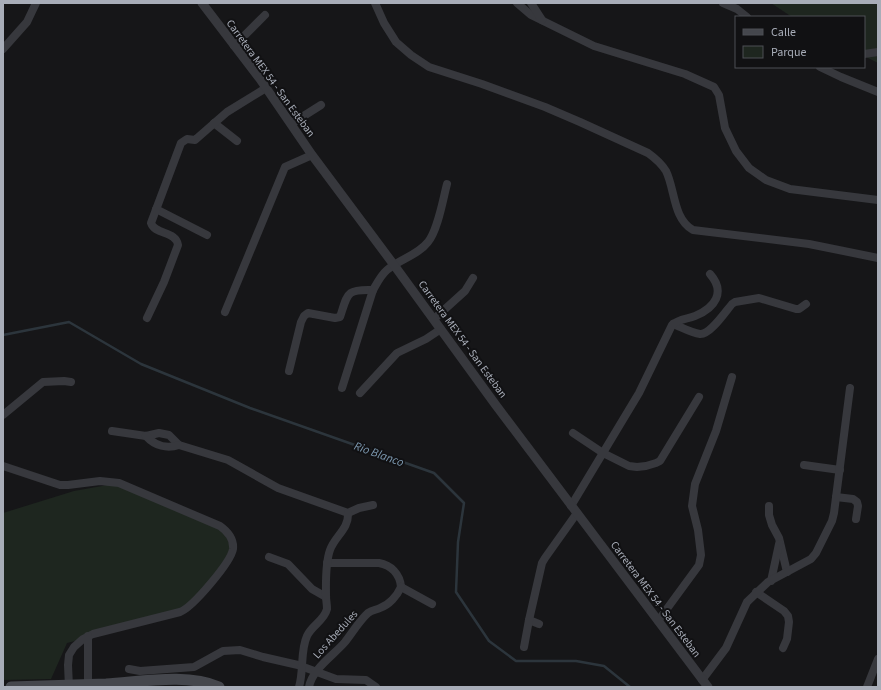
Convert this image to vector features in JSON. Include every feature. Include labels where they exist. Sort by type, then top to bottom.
[{"type":"main road","points":[[11,687],[141,684],[167,680],[194,684],[209,683],[219,687]]},
{"type":"street","points":[[3,49],[27,22],[36,3]]},
{"type":"street","name":"Carretera MEX 54 - San Esteban","points":[[202,3],[266,88],[312,155],[434,319],[486,392],[705,684]]},
{"type":"street","points":[[375,3],[384,23],[396,42],[411,55],[429,67],[482,84],[552,110],[648,153],[662,165],[669,177],[681,216],[686,224],[693,230],[809,244],[878,258]]},
{"type":"street","points":[[517,3],[531,14],[594,46],[678,71],[714,87],[719,95],[725,128],[736,151],[749,168],[766,180],[790,189],[878,200]]},
{"type":"street","points":[[531,3],[542,20]]},
{"type":"street","points":[[724,3],[737,9],[746,16]]},
{"type":"street","points":[[234,46],[265,15]]},
{"type":"street","points":[[865,54],[878,52]]},
{"type":"street","points":[[822,68],[878,92]]},
{"type":"street","points":[[147,318],[164,282],[178,245],[178,242],[174,238],[154,228],[151,225],[151,221],[183,141],[187,139],[195,140],[227,112],[266,88]]},
{"type":"street","points":[[291,124],[321,105]]},
{"type":"street","points":[[214,123],[237,141]]},
{"type":"street","points":[[225,312],[285,167],[312,155]]},
{"type":"street","points":[[342,388],[373,290],[382,275],[428,242],[436,223],[447,184]]},
{"type":"street","points":[[156,209],[207,235]]},
{"type":"street","points":[[524,647],[542,563],[574,510],[603,454],[639,393],[673,324],[700,314],[716,300],[718,289],[710,274]]},
{"type":"street","points":[[434,319],[465,291],[472,278]]},
{"type":"street","points":[[289,371],[301,322],[304,316],[308,314],[335,318],[340,317],[350,292],[357,290],[373,290]]},
{"type":"street","points":[[673,324],[704,334],[710,330],[735,302],[759,298],[796,309],[799,309],[806,304]]},
{"type":"street","points":[[360,393],[397,352],[426,339],[441,329]]},
{"type":"street","points":[[658,621],[699,565],[701,555],[698,530],[692,506],[695,484],[716,431],[732,377]]},
{"type":"street","points":[[3,415],[44,382],[71,382]]},
{"type":"street","points":[[705,684],[726,648],[744,606],[756,592],[771,581],[814,556],[832,521],[850,388]]},
{"type":"street","points":[[573,433],[603,454],[629,466],[646,466],[658,462],[699,397]]},
{"type":"street","points":[[112,431],[146,436],[159,433],[167,434],[171,436],[179,445]]},
{"type":"street","points":[[146,436],[152,442],[163,446],[170,447],[179,445],[228,460],[282,490],[348,513],[359,508],[373,505]]},
{"type":"street","points":[[804,465],[840,470]]},
{"type":"street","points":[[3,466],[60,485],[100,481],[119,483],[220,526],[231,538],[232,550],[228,560],[196,601],[188,608],[180,612],[88,636],[74,647],[69,655],[69,686]]},
{"type":"street","points":[[836,497],[853,499],[857,502],[858,506],[856,519]]},
{"type":"street","points":[[769,506],[768,514],[779,541],[787,572]]},
{"type":"street","name":"Los Abedules","points":[[299,687],[302,676],[302,666],[307,636],[324,617],[326,609],[327,563],[332,547],[346,526],[348,513]]},
{"type":"street","points":[[771,581],[779,541]]},
{"type":"street","points":[[270,557],[288,564],[312,589],[326,596]]},
{"type":"street","points":[[327,563],[379,562],[385,564],[393,569],[399,577],[401,587],[432,604]]},
{"type":"street","name":"Los Abedules","points":[[309,687],[310,681],[316,672],[344,643],[368,613],[381,608],[394,599],[401,587]]},
{"type":"street","points":[[756,592],[784,610],[788,616],[789,622],[787,639],[783,648]]},
{"type":"street","points":[[529,620],[538,624]]},
{"type":"street","points":[[88,636],[88,686]]},
{"type":"street","points":[[129,669],[146,671],[194,667],[223,651],[235,650],[246,651],[263,657],[302,666],[336,679],[366,680],[376,687]]},
{"type":"street","points":[[867,687],[878,659]]},
{"type":"green space","points":[[771,3],[878,3],[878,63],[865,56],[865,16],[790,16]]},
{"type":"green space","points":[[113,484],[224,530],[230,546],[231,558],[188,612],[67,643],[51,679],[3,680],[3,513],[74,491]]},
{"type":"waterway","name":"Rio Blanco","points":[[3,335],[69,322],[141,364],[250,408],[434,473],[464,503],[458,542],[456,592],[489,641],[516,661],[576,661],[604,666],[630,687]]}]
